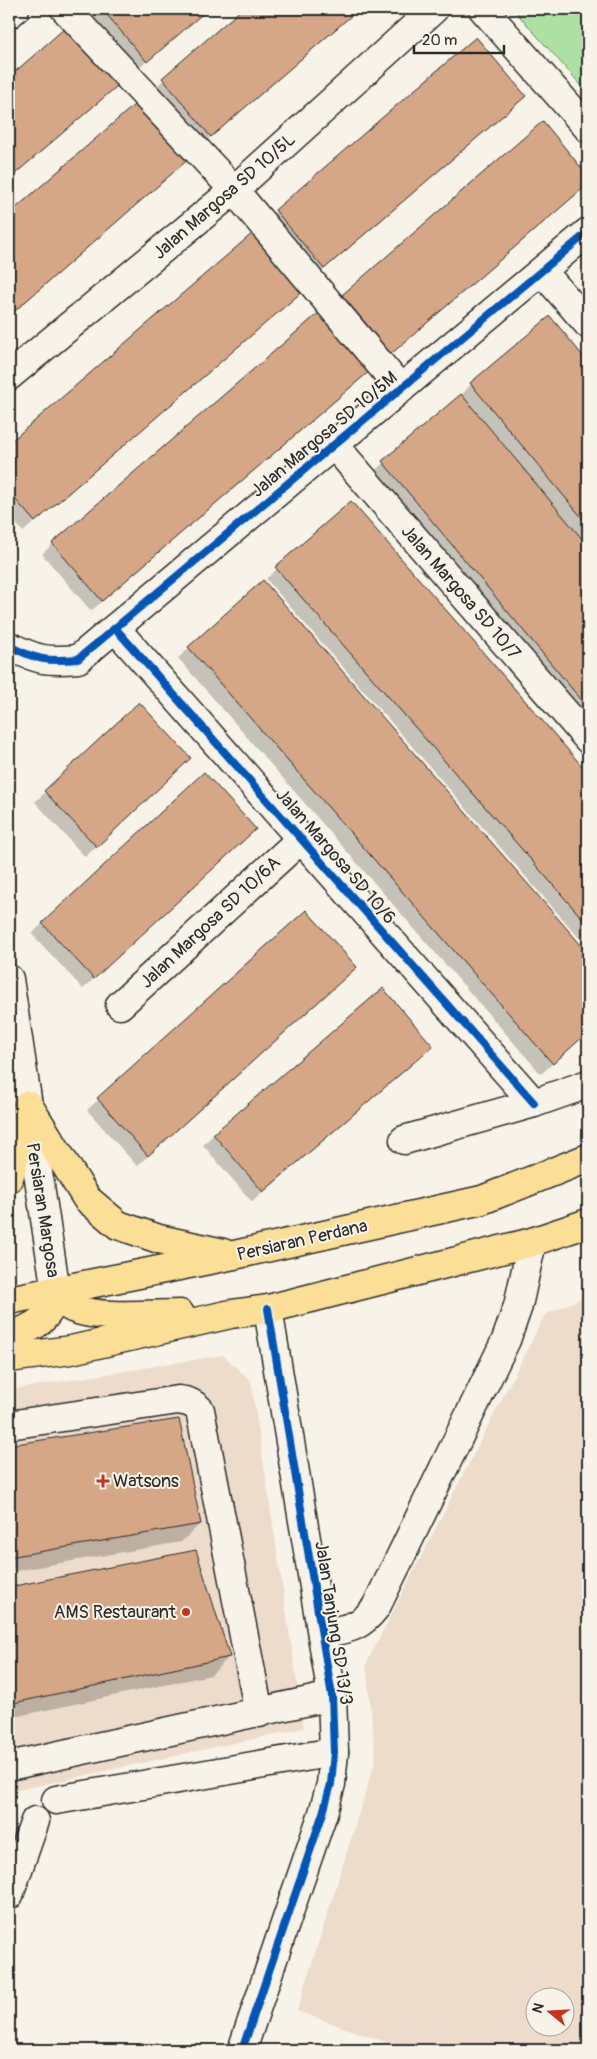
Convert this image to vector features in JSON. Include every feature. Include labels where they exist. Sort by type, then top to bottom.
[{"type":"main road","points":[[9,1178],[28,1105]]},
{"type":"main road","points":[[28,1105],[87,1199],[118,1224],[158,1239],[234,1255]]},
{"type":"main road","name":"Persiaran Perdana","points":[[9,1300],[234,1255],[482,1200],[588,1158]]},
{"type":"main road","points":[[9,1358],[71,1350],[231,1314],[268,1309],[532,1242],[588,1223]]},
{"type":"main road","points":[[56,1292],[63,1302],[75,1310],[92,1314],[231,1314]]},
{"type":"main road","points":[[9,1336],[36,1324],[47,1316],[53,1306],[56,1292]]},
{"type":"street","points":[[9,14],[15,9]]},
{"type":"street","points":[[65,9],[234,190],[401,389]]},
{"type":"street","name":"Jalan Margosa SD 10/5L","points":[[9,376],[234,190],[434,9]]},
{"type":"street","points":[[483,9],[588,128]]},
{"type":"street","name":"Jalan Margosa SD 10/5M","points":[[9,646],[29,656],[53,662],[78,659],[588,232]]},
{"type":"street","points":[[542,271],[588,324]]},
{"type":"street","name":"Jalan Margosa SD 10/7","points":[[334,445],[588,739]]},
{"type":"street","name":"Jalan Margosa SD 10/6","points":[[115,628],[534,1103]]},
{"type":"street","name":"Jalan Margosa SD 10/6A","points":[[120,1005],[301,839]]},
{"type":"street","name":"Persiaran Margosa","points":[[9,979],[56,1292]]},
{"type":"street","points":[[404,1140],[534,1103],[588,1084]]},
{"type":"street","points":[[322,1634],[365,1621],[376,1607],[506,1340],[518,1306],[532,1242]]},
{"type":"street","name":"Jalan Tanjung SD 13/3","points":[[242,2050],[323,1813],[331,1784],[334,1752],[332,1696],[268,1309]]},
{"type":"street","points":[[9,1425],[178,1400],[186,1400],[200,1410],[258,1713]]},
{"type":"street","points":[[9,1766],[332,1696]]},
{"type":"street","points":[[56,1800],[334,1752]]},
{"type":"street","points":[[9,1895],[35,1821]]},
{"type":"shaded area","points":[[588,1295],[588,2050],[408,2050],[297,2011],[376,1759],[366,1664],[545,1315]]},
{"type":"shaded area","points":[[223,1355],[251,1381],[304,1728],[9,1792],[9,1390]]},
{"type":"green space","points":[[513,9],[588,9],[588,93]]},
{"type":"building","points":[[102,9],[208,9],[147,62]]},
{"type":"building","points":[[242,9],[359,9],[211,137],[162,78]]},
{"type":"building","points":[[73,21],[123,81],[9,179],[9,77]]},
{"type":"building","points":[[476,37],[526,96],[324,269],[275,210]]},
{"type":"building","points":[[141,99],[191,157],[9,316],[9,214]]},
{"type":"building","points":[[543,121],[588,176],[588,184],[391,354],[342,295]]},
{"type":"building","points":[[254,232],[304,290],[35,522],[9,492],[9,443]]},
{"type":"building","points":[[322,310],[372,369],[102,601],[52,543]]},
{"type":"building","points":[[550,316],[588,362],[588,525],[470,383]]},
{"type":"building","points":[[461,394],[588,546],[588,708],[382,461]]},
{"type":"building","points":[[351,501],[588,773],[588,925],[275,567]]},
{"type":"building","points":[[263,580],[588,953],[588,1032],[553,1064],[188,647]]},
{"type":"building","points":[[139,702],[191,758],[97,847],[44,791]]},
{"type":"building","points":[[204,772],[256,829],[94,979],[42,923]]},
{"type":"building","points":[[306,910],[357,967],[148,1156],[97,1098]]},
{"type":"building","points":[[383,988],[433,1046],[263,1192],[213,1134]]},
{"type":"building","points":[[179,1419],[201,1524],[9,1557],[9,1445]]},
{"type":"building","points":[[196,1550],[230,1657],[9,1704],[9,1587]]},
{"type":"cycle path","points":[[9,646],[42,659],[78,659],[588,232]]},
{"type":"cycle path","points":[[115,628],[534,1103]]},
{"type":"cycle path","points":[[242,2050],[323,1813],[331,1784],[334,1752],[332,1696],[268,1309]]},
{"type":"place","name":"Watsons","points":[[103,1481]]},
{"type":"place","name":"AMS Restaurant","points":[[186,1612]]}]
